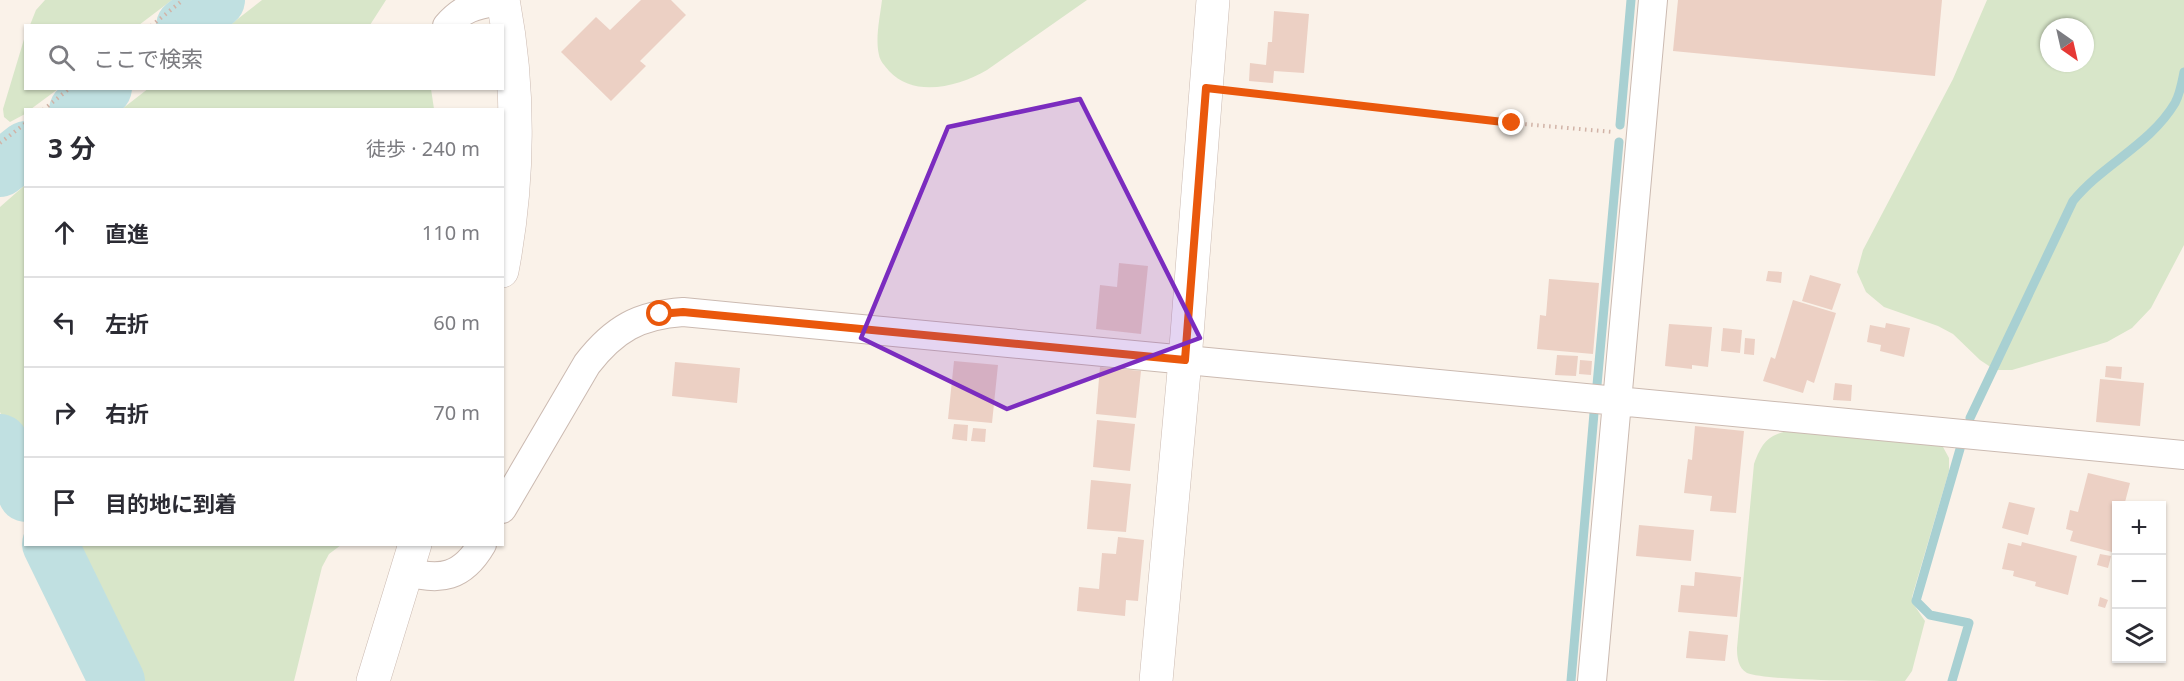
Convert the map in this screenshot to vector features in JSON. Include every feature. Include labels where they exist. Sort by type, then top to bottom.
[{"type":"street","points":[[449,24],[457,14],[471,6],[503,0],[512,63],[515,110],[504,242]]},
{"type":"street","points":[[1156,681],[1185,360],[1213,0]]},
{"type":"street","points":[[1592,681],[1653,0]]},
{"type":"street","points":[[504,506],[587,364],[601,346],[618,331],[639,320],[660,314],[683,312],[2184,454]]},
{"type":"street","points":[[410,558],[422,576],[443,577],[463,569],[480,546]]},
{"type":"street","points":[[373,681],[410,558]]},
{"type":"path","points":[[153,24],[183,0]]},
{"type":"path","points":[[1206,88],[1512,123],[1641,134]]},
{"type":"path","points":[[45,108],[68,90]]},
{"type":"path","points":[[0,143],[24,125]]},
{"type":"highlighted area","points":[[1080,99],[1200,338],[1007,409],[861,338],[948,127]]},
{"type":"green space","points":[[45,0],[172,0],[140,24],[30,24],[36,10]]},
{"type":"green space","points":[[262,0],[386,0],[371,24],[231,24]]},
{"type":"green space","points":[[882,0],[1087,0],[987,70],[950,85],[923,87],[911,85],[899,79],[880,59],[878,35]]},
{"type":"green space","points":[[1987,0],[2184,0],[2184,245],[2151,308],[2132,328],[2107,342],[2012,370],[1995,370],[1980,360],[1953,334],[1938,326],[1884,307],[1866,292],[1857,272],[1863,250],[1953,79]]},
{"type":"green space","points":[[24,39],[24,90],[57,90],[32,108],[24,108],[24,115],[10,122],[4,117],[3,109]]},
{"type":"green space","points":[[146,90],[431,90],[434,108],[123,108]]},
{"type":"green space","points":[[24,186],[24,466],[0,412],[0,207]]},
{"type":"green space","points":[[1796,429],[1930,442],[1943,447],[1949,458],[1949,471],[1912,597],[1912,602],[1925,621],[1912,671],[1905,681],[1776,678],[1747,673],[1740,665],[1737,648],[1754,464],[1764,443],[1780,433]]},
{"type":"green space","points":[[63,546],[340,546],[329,554],[322,567],[294,681],[129,681]]},
{"type":"building","points":[[641,0],[671,0],[686,15],[640,61],[646,66],[611,101],[561,52],[596,17],[610,30]]},
{"type":"building","points":[[1678,0],[1942,0],[1935,76],[1673,51]]},
{"type":"building","points":[[1274,11],[1309,14],[1304,73],[1274,71],[1273,83],[1249,81],[1250,63],[1266,65],[1268,42],[1272,42]]},
{"type":"building","points":[[1119,263],[1148,266],[1141,334],[1096,329],[1100,285],[1117,287]]},
{"type":"building","points":[[1768,271],[1782,272],[1781,283],[1766,281]]},
{"type":"building","points":[[1810,275],[1841,284],[1832,310],[1802,301]]},
{"type":"building","points":[[1549,279],[1599,283],[1593,354],[1537,349],[1540,315],[1546,316]]},
{"type":"building","points":[[1793,300],[1836,313],[1814,383],[1807,380],[1803,393],[1763,381],[1771,357],[1775,359]]},
{"type":"building","points":[[1886,323],[1910,328],[1904,357],[1880,351],[1881,345],[1867,342],[1870,325],[1885,328]]},
{"type":"building","points":[[1669,324],[1712,327],[1708,367],[1692,365],[1692,369],[1665,366]]},
{"type":"building","points":[[1723,328],[1742,330],[1740,353],[1721,351]]},
{"type":"building","points":[[1745,338],[1755,339],[1754,355],[1744,354]]},
{"type":"building","points":[[1557,355],[1578,356],[1576,376],[1555,375]]},
{"type":"building","points":[[1580,360],[1592,361],[1591,375],[1579,374]]},
{"type":"building","points":[[954,361],[998,365],[992,423],[948,419]]},
{"type":"building","points":[[675,362],[740,368],[737,403],[672,396]]},
{"type":"building","points":[[2106,366],[2122,367],[2121,379],[2105,377]]},
{"type":"building","points":[[1100,367],[1141,371],[1136,418],[1096,414]]},
{"type":"building","points":[[2100,379],[2144,383],[2140,426],[2096,422]]},
{"type":"building","points":[[1835,383],[1852,385],[1851,401],[1833,400]]},
{"type":"building","points":[[1097,420],[1135,424],[1130,471],[1093,467]]},
{"type":"building","points":[[954,424],[968,425],[967,441],[952,439]]},
{"type":"building","points":[[1695,426],[1744,431],[1736,513],[1710,511],[1712,496],[1684,493],[1688,459],[1692,460]]},
{"type":"building","points":[[973,428],[986,429],[985,442],[971,441]]},
{"type":"building","points":[[2088,473],[2130,483],[2125,501],[2112,501],[2112,552],[2070,541],[2073,531],[2066,529],[2070,510],[2078,512]]},
{"type":"building","points":[[1091,480],[1131,484],[1126,532],[1087,529]]},
{"type":"building","points":[[2009,502],[2035,508],[2028,535],[2002,528]]},
{"type":"building","points":[[1639,525],[1694,530],[1691,561],[1636,556]]},
{"type":"building","points":[[1118,537],[1144,540],[1138,601],[1126,600],[1125,616],[1077,611],[1079,587],[1099,589],[1102,553],[1116,554]]},
{"type":"building","points":[[2022,542],[2077,556],[2068,595],[2035,586],[2036,582],[2013,576],[2014,571],[2002,569],[2008,543],[2021,546]]},
{"type":"building","points":[[2100,554],[2111,556],[2108,568],[2097,565]]},
{"type":"building","points":[[1695,572],[1741,577],[1737,617],[1678,612],[1681,585],[1694,586]]},
{"type":"building","points":[[2100,597],[2108,600],[2105,608],[2098,606]]},
{"type":"building","points":[[1689,631],[1728,635],[1725,661],[1686,658]]},
{"type":"waterway","points":[[187,24],[217,0]]},
{"type":"waterway","points":[[1620,125],[1631,0]]},
{"type":"waterway","points":[[1970,418],[2073,201],[2098,176],[2140,143],[2165,118],[2177,99],[2184,72]]},
{"type":"waterway","points":[[79,108],[102,90]]},
{"type":"waterway","points":[[1597,385],[1619,142]]},
{"type":"waterway","points":[[0,169],[24,151]]},
{"type":"waterway","points":[[1571,681],[1594,413]]},
{"type":"waterway","points":[[0,442],[24,490]]},
{"type":"waterway","points":[[1952,681],[1969,623],[1930,615],[1916,601],[1960,449]]},
{"type":"waterway","points":[[51,546],[117,681]]},
{"type":"route","points":[[660,314],[683,312],[1185,360],[1206,88],[1512,123]]}]
